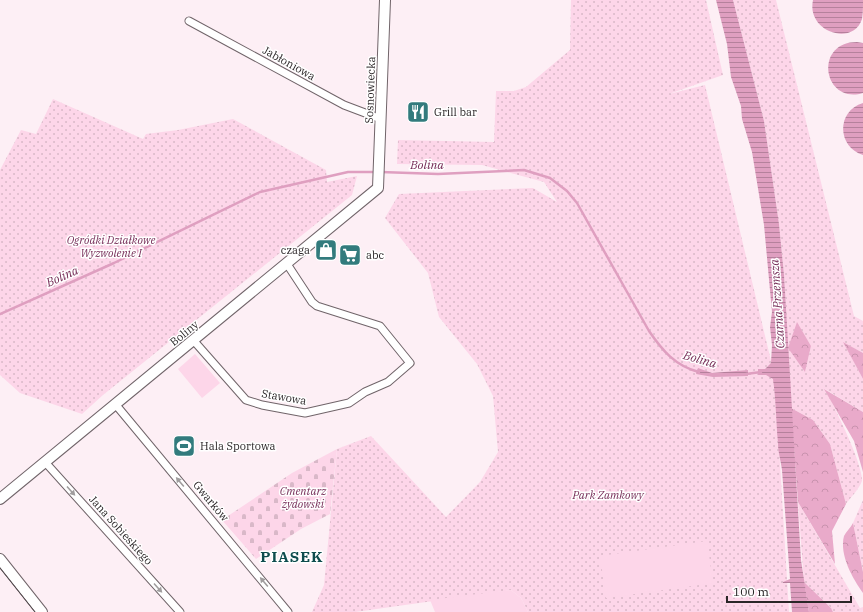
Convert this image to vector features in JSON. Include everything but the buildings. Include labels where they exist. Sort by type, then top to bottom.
[{"type":"street","name":"Sosnowiecka","points":[[379,182],[385,0]]},
{"type":"street","name":"Jabłoniowa","points":[[189,21],[344,105],[381,119]]},
{"type":"street","name":"Boliny","points":[[0,499],[374,192],[378,188],[379,182]]},
{"type":"street","name":"Stawowa","points":[[194,341],[246,400],[262,405],[305,413],[349,403],[365,392],[388,382],[410,363],[380,326],[317,306],[287,264]]},
{"type":"street","name":"Gwarków","points":[[116,405],[288,612]]},
{"type":"street","name":"Jana Sobieskiego","points":[[45,462],[180,612]]},
{"type":"street","points":[[0,559],[42,612]]},
{"type":"green space","name":"Park Zamkowy","points":[[571,0],[706,0],[723,75],[669,94],[705,85],[772,365],[775,382],[789,612],[528,612],[521,598],[511,590],[355,612],[312,612],[324,585],[337,449],[371,436],[446,517],[480,482],[498,452],[493,396],[477,364],[439,317],[428,273],[385,218],[399,194],[533,188],[557,202],[544,182],[482,165],[397,164],[398,140],[494,142],[496,91],[514,91],[526,87],[570,50]]},
{"type":"green space","points":[[733,0],[776,0],[854,316],[863,321],[863,353],[844,343],[863,379],[863,412],[825,389],[853,449],[861,473],[861,484],[846,504],[830,444],[813,420],[791,408],[784,275],[779,224],[764,121]],"holes":[[[797,323],[811,346],[805,372]]]},
{"type":"green space","name":"Ogródki Działkowe Wyzwolenie I","points":[[53,99],[143,139],[146,134],[178,130],[233,119],[326,170],[327,182],[357,176],[352,195],[103,395],[82,414],[20,393],[0,375],[0,170],[21,130],[36,134]]},
{"type":"green space","points":[[797,322],[811,346],[805,372],[788,348]]},
{"type":"green space","points":[[843,342],[863,353],[863,379]]},
{"type":"green space","points":[[195,354],[220,383],[202,398],[178,369]]},
{"type":"green space","points":[[824,389],[863,412],[863,472],[854,441]]},
{"type":"green space","points":[[791,408],[813,420],[830,444],[846,504],[832,531],[835,564],[798,502]]},
{"type":"green space","name":"Cmentarz żydowski","points":[[337,449],[330,514],[301,529],[256,559],[222,520],[292,473]]},
{"type":"green space","points":[[863,500],[863,572],[853,523]]},
{"type":"green space","points":[[798,502],[860,608],[863,607],[863,612],[833,612],[831,608],[804,582]]},
{"type":"green space","points":[[853,523],[863,572],[863,593],[851,574],[843,551],[844,536]]},
{"type":"green space","points":[[707,541],[713,583],[606,598],[600,556]]},
{"type":"green space","points":[[804,582],[831,608],[833,612],[809,612]]},
{"type":"green space","points":[[511,590],[521,598],[528,612],[435,612],[430,600]]},
{"type":"water","name":"Czarna Przemsza","points":[[716,0],[733,0],[764,121],[779,224],[784,275],[801,560],[809,612],[792,612],[790,583],[783,583],[790,579],[774,387],[773,379],[766,375],[758,375],[758,369],[765,369],[771,363],[772,345],[770,327],[772,312],[764,225],[752,152],[742,119],[741,106],[731,77],[727,44]]},
{"type":"water","points":[[813,0],[863,0],[862,19],[857,28],[850,32],[841,34],[832,32],[823,27],[816,20],[813,11]]},
{"type":"water","points":[[857,42],[863,43],[863,93],[849,94],[839,90],[832,82],[828,72],[829,61],[834,52],[843,45]]},
{"type":"water","points":[[863,103],[863,155],[854,151],[848,145],[844,137],[843,129],[844,121],[848,113],[854,107]]},
{"type":"water","points":[[698,368],[712,373],[748,370],[748,376],[713,377],[696,374]]},
{"type":"waterway","name":"Bolina","points":[[381,172],[438,174],[524,170],[550,178],[567,191],[577,203],[649,331],[659,345],[664,351],[683,366],[699,372]]},
{"type":"waterway","name":"Bolina","points":[[0,314],[114,263],[260,192],[348,172],[376,172]]},
{"type":"waterway","name":"Bolina","points":[[746,374],[761,372]]},
{"type":"tram line","points":[[0,568],[35,612]]},
{"type":"place","name":"Grill bar","points":[[418,112]]},
{"type":"place","name":"czaga","points":[[326,250]]},
{"type":"place","name":"abc","points":[[350,255]]},
{"type":"place","name":"Hala Sportowa","points":[[184,446]]},
{"type":"district","name":"PIASEK","points":[[292,556]]}]
